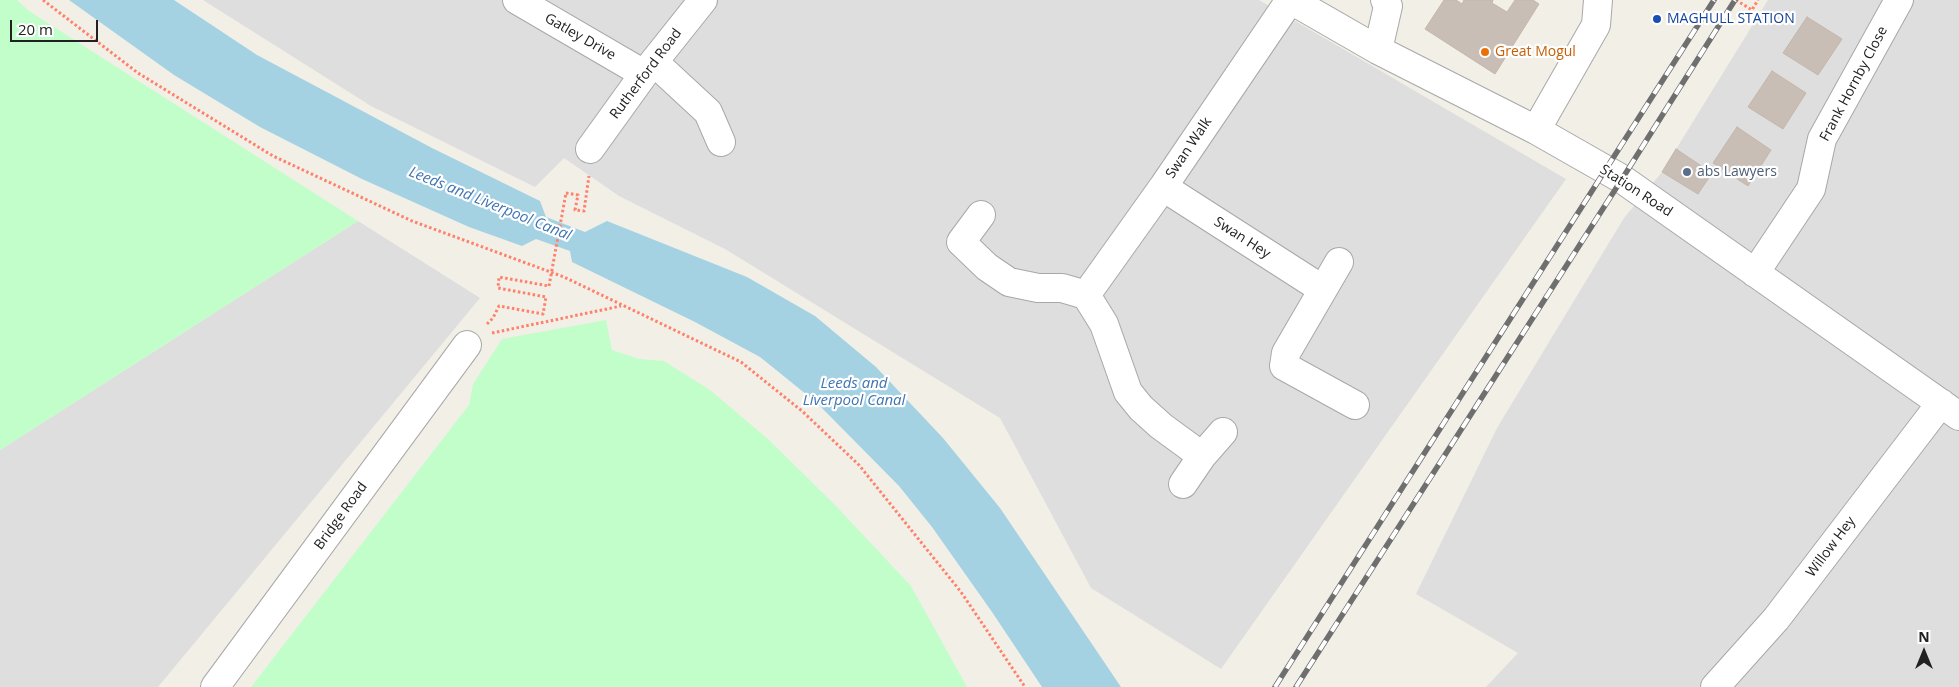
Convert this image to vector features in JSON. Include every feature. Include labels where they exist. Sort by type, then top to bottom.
[{"type":"street","name":"Gatley Drive","points":[[517,0],[649,68],[708,112],[721,142]]},
{"type":"street","name":"Rutherford Road","points":[[590,149],[649,68],[703,0]]},
{"type":"street","points":[[1378,50],[1388,6],[1385,0]]},
{"type":"street","points":[[1536,130],[1596,25],[1598,0]]},
{"type":"street","name":"Frank Hornby Close","points":[[1755,273],[1811,189],[1822,139],[1899,0]]},
{"type":"street","name":"Station Road","points":[[1305,3],[1378,50],[1536,130],[1622,180],[1950,410]]},
{"type":"street","name":"Swan Walk","points":[[1086,295],[1163,187],[1305,3]]},
{"type":"street","name":"Swan Hey","points":[[1163,187],[1322,289]]},
{"type":"street","points":[[981,215],[961,242],[987,267],[1010,282],[1038,288],[1062,288],[1086,295],[1104,324],[1128,392],[1141,408],[1161,426],[1202,456]]},
{"type":"street","points":[[1339,262],[1286,353],[1284,366],[1355,405]]},
{"type":"street","name":"Bridge Road","points":[[215,687],[467,345]]},
{"type":"street","name":"Willow Hey","points":[[1715,687],[1776,619],[1950,410]]},
{"type":"street","points":[[1183,484],[1202,456],[1223,432]]},
{"type":"path","points":[[43,0],[138,73],[273,156],[412,221],[564,278],[741,362],[802,411],[865,472],[961,592],[1025,687]]},
{"type":"path","points":[[1736,0],[1752,10],[1758,0]]},
{"type":"path","points":[[499,306],[542,314],[546,297],[498,288],[499,277],[549,286],[566,193],[578,195],[575,210],[584,211],[588,194]]},
{"type":"path","points":[[467,345],[471,337],[621,305]]},
{"type":"shaded area","points":[[203,0],[1259,0],[1566,179],[1221,669],[1091,588],[1000,418],[725,249],[619,196],[564,158],[535,187],[371,106]]},
{"type":"shaded area","points":[[1768,0],[1959,0],[1959,687],[1486,687],[1518,653],[1416,594],[1497,428],[1624,218],[1662,172]]},
{"type":"shaded area","points":[[358,221],[480,298],[158,687],[0,687],[0,450]]},
{"type":"green space","points":[[0,0],[17,0],[29,11],[358,221],[0,450]]},
{"type":"green space","points":[[606,320],[612,350],[639,359],[664,361],[710,390],[768,439],[836,506],[911,586],[967,687],[251,687],[469,405],[473,384],[502,339]]},
{"type":"water","name":"Leeds and Liverpool Canal","points":[[69,0],[174,0],[257,55],[432,148],[540,201],[546,217],[585,232],[607,221],[747,277],[815,316],[876,367],[943,438],[1000,508],[1121,687],[1042,687],[932,527],[899,486],[817,403],[760,357],[695,322],[572,262],[570,251],[536,239],[522,246],[469,227],[362,179],[260,127],[174,75]]},
{"type":"building","name":"Great Mogul","points":[[1444,0],[1456,0],[1462,4],[1464,0],[1493,0],[1492,3],[1507,12],[1515,0],[1533,0],[1539,4],[1495,74],[1425,29]]},
{"type":"building","points":[[1807,17],[1842,39],[1818,75],[1783,53]]},
{"type":"building","points":[[1772,71],[1806,93],[1783,129],[1748,107]]},
{"type":"building","points":[[1737,127],[1771,150],[1748,186],[1713,163]]},
{"type":"building","name":"abs Lawyers","points":[[1676,149],[1712,173],[1698,194],[1662,172]]},
{"type":"railway","points":[[1275,687],[1714,0]]},
{"type":"railway","points":[[1296,687],[1735,0]]},
{"type":"place","name":"MAGHULL STATION","points":[[1657,19]]},
{"type":"place","name":"Great Mogul","points":[[1485,52]]},
{"type":"place","name":"abs Lawyers","points":[[1687,172]]}]
